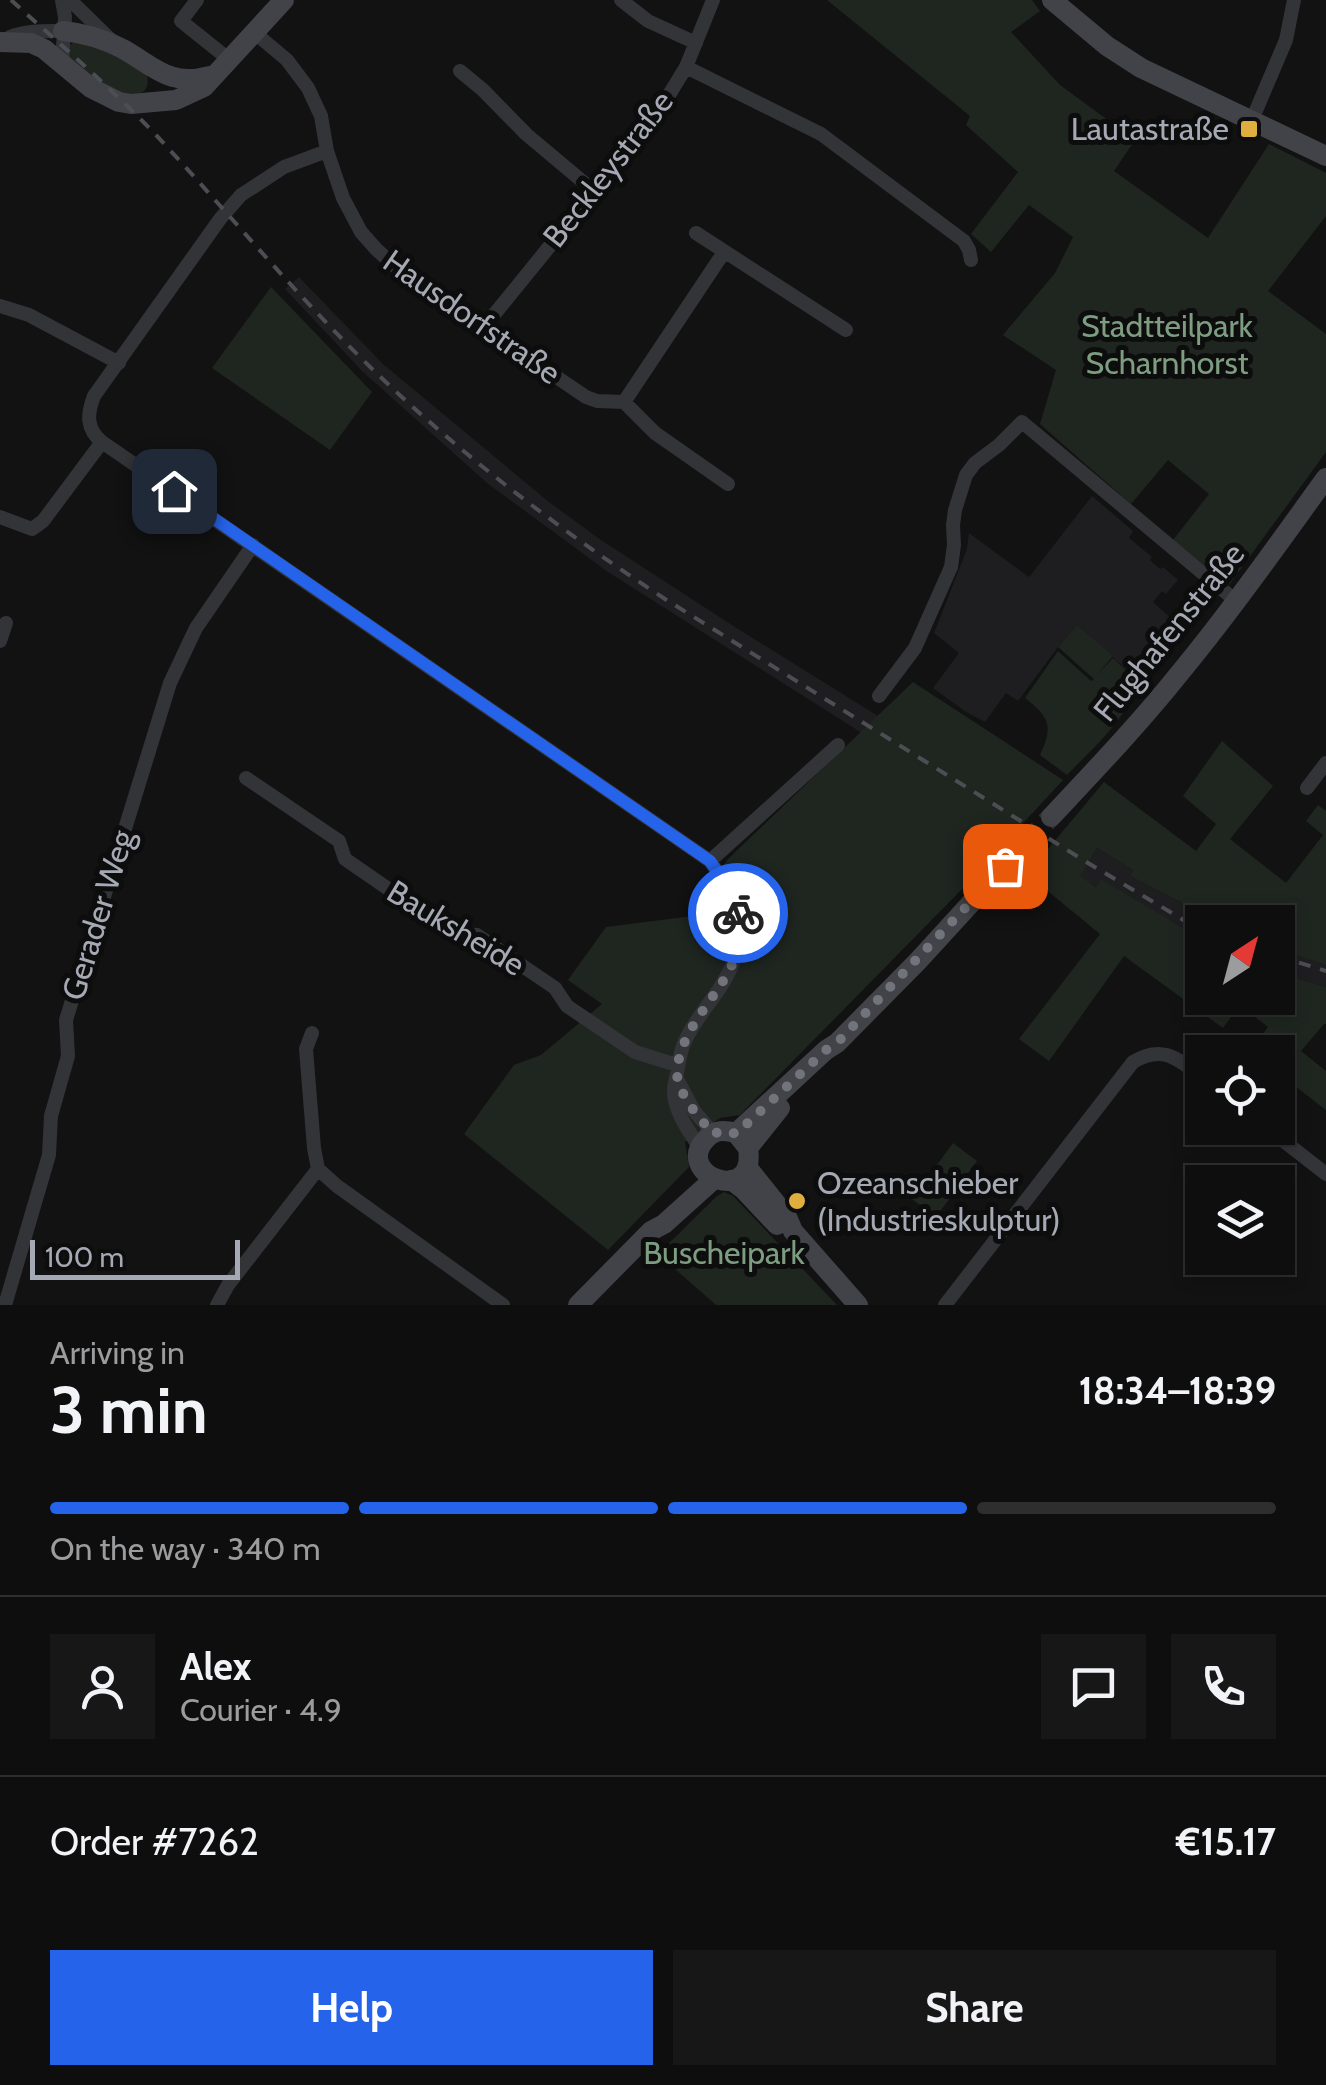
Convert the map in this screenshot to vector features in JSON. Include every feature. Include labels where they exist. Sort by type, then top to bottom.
[{"type":"main road","points":[[1,42],[44,49],[104,96],[131,104],[176,100],[204,88],[284,0]]},
{"type":"main road","points":[[1052,0],[1107,46],[1142,68],[1326,156]]},
{"type":"main road","points":[[63,31],[101,39],[180,80],[192,80],[223,68]]},
{"type":"main road","name":"Flughafenstraße","points":[[1051,816],[1178,675],[1326,478]]},
{"type":"main road","points":[[578,1305],[664,1224],[1026,844]]},
{"type":"main road","points":[[724,1157],[787,1216],[793,1231],[858,1305]]},
{"type":"street","points":[[62,63],[66,0]]},
{"type":"street","points":[[66,0],[122,49]]},
{"type":"street","points":[[197,0],[181,21],[223,68]]},
{"type":"street","points":[[621,0],[648,21],[696,43]]},
{"type":"street","name":"Beckleystraße","points":[[484,327],[658,114],[686,67],[713,0]]},
{"type":"street","points":[[1252,120],[1286,40],[1294,0]]},
{"type":"street","points":[[1,42],[17,34],[63,31]]},
{"type":"street","name":"Hausdorfstraße","points":[[255,33],[287,60],[304,82],[320,116],[327,151],[349,210],[376,249],[400,271],[586,398],[624,402]]},
{"type":"street","points":[[686,67],[821,134],[964,241],[970,260]]},
{"type":"street","points":[[152,68],[156,77],[152,103]]},
{"type":"street","points":[[460,71],[594,191]]},
{"type":"street","points":[[327,151],[284,168],[242,195],[220,219],[94,396],[89,409],[90,428],[102,442],[710,861],[732,893],[740,918],[740,943],[720,988],[684,1042],[677,1072],[694,1111],[724,1157]]},
{"type":"street","points":[[696,233],[846,330]]},
{"type":"street","points":[[724,252],[624,402],[655,434],[728,484]]},
{"type":"street","points":[[0,306],[41,321],[118,363]]},
{"type":"street","points":[[879,696],[916,648],[952,566],[953,525],[966,475],[1022,422],[1236,600]]},
{"type":"street","points":[[0,517],[32,529],[43,521],[102,442]]},
{"type":"street","name":"Gerader Weg","points":[[5,1305],[49,1155],[51,1116],[68,1056],[66,1020],[149,745],[170,684],[196,628],[252,545]]},
{"type":"street","points":[[0,640],[6,623]]},
{"type":"street","points":[[710,861],[838,745]]},
{"type":"street","points":[[1307,788],[1326,763]]},
{"type":"street","name":"Bauksheide","points":[[246,778],[339,841],[345,859],[444,928],[456,934],[477,935],[555,988],[567,1006],[635,1052],[677,1072]]},
{"type":"street","points":[[312,1032],[306,1048],[318,1170],[503,1305]]},
{"type":"street","points":[[945,1305],[1132,1062],[1158,1053],[1170,1055],[1185,1066]]},
{"type":"street","points":[[1289,1145],[1326,1174]]},
{"type":"street","points":[[217,1305],[228,1284],[318,1170]]},
{"type":"shaded area","points":[[299,277],[383,364],[549,502],[735,627],[968,772],[947,787],[608,572],[487,483],[362,371],[285,289]]},
{"type":"shaded area","points":[[1092,496],[1133,531],[1129,538],[1152,557],[1150,560],[1178,580],[1153,602],[1180,626],[1138,680],[1077,625],[1018,701],[1006,693],[985,722],[966,712],[933,688],[959,653],[934,633],[967,549],[969,533],[1029,577]]},
{"type":"shaded area","points":[[1097,848],[1133,870],[1130,876],[1186,905],[1185,929],[1102,880],[1097,887],[1079,877]]},
{"type":"shaded area","points":[[1295,955],[1326,965],[1326,987],[1295,978]]},
{"type":"green space","name":"Stadtteilpark Scharnhorst","points":[[827,0],[1032,0],[1040,11],[1011,32],[1060,85],[1135,140],[1114,171],[1208,238],[1269,144],[1326,173],[1326,216],[1268,291],[1326,334],[1326,452],[1229,585],[1173,540],[1209,494],[1168,460],[1131,504],[1040,424],[1056,370],[1003,335],[1055,273],[1073,237],[1029,205],[991,252],[971,234],[1018,172],[966,125],[970,116]]},
{"type":"green space","points":[[75,41],[107,49],[147,75],[147,88],[139,94],[127,94],[82,73],[68,54]]},
{"type":"green space","points":[[271,287],[372,392],[330,450],[212,368]]},
{"type":"green space","points":[[1077,625],[1113,656],[1096,676],[1113,658],[1137,681],[1118,720],[1067,775],[1040,755],[1047,722],[1025,698],[1058,651],[1091,681],[1094,679],[1058,647]]},
{"type":"green space","points":[[913,682],[1063,780],[970,881],[740,1115],[720,1118],[685,1142],[689,1167],[608,1250],[464,1134],[514,1065],[541,1055],[602,1004],[568,980],[606,927],[693,916],[727,860]]},
{"type":"green space","points":[[1222,741],[1273,786],[1230,839],[1286,883],[1323,835],[1306,821],[1318,805],[1326,811],[1326,965],[1295,955],[1295,905],[1186,905],[1130,876],[1133,870],[1097,848],[1080,876],[1096,887],[1101,879],[1185,929],[1185,1000],[1124,956],[1049,1061],[1019,1039],[1100,934],[1027,874],[1104,782],[1196,851],[1216,824],[1183,796]]},
{"type":"green space","points":[[1295,978],[1326,987],[1326,1024],[1301,1051],[1326,1071],[1326,1110],[1295,1086],[1295,1035],[1262,1035],[1268,1027],[1253,1015],[1295,1015]]},
{"type":"green space","points":[[1205,1015],[1232,1015],[1223,1028]]},
{"type":"green space","points":[[953,1143],[977,1161],[936,1217],[912,1199]]},
{"type":"green space","name":"Buscheipark","points":[[724,1192],[733,1196],[837,1305],[716,1305],[658,1254]]},
{"type":"tunnel","points":[[1025,844],[1051,817]]},
{"type":"railway","points":[[11,0],[156,135],[362,359],[433,425],[508,486],[665,599],[1185,921]]},
{"type":"railway","points":[[1295,961],[1326,971]]},
{"type":"way so far","points":[[738,913],[740,943],[734,961],[697,1018],[677,1065],[676,1078],[686,1098],[713,1134],[725,1130],[736,1134],[837,1043],[1005,866]]},
{"type":"place","name":"Lautastraße","points":[[1249,129]]},
{"type":"place","name":"Ozeanschieber (Industrieskulptur)","points":[[797,1201]]},
{"type":"route","points":[[174,491],[710,861],[732,893],[738,913]]}]
